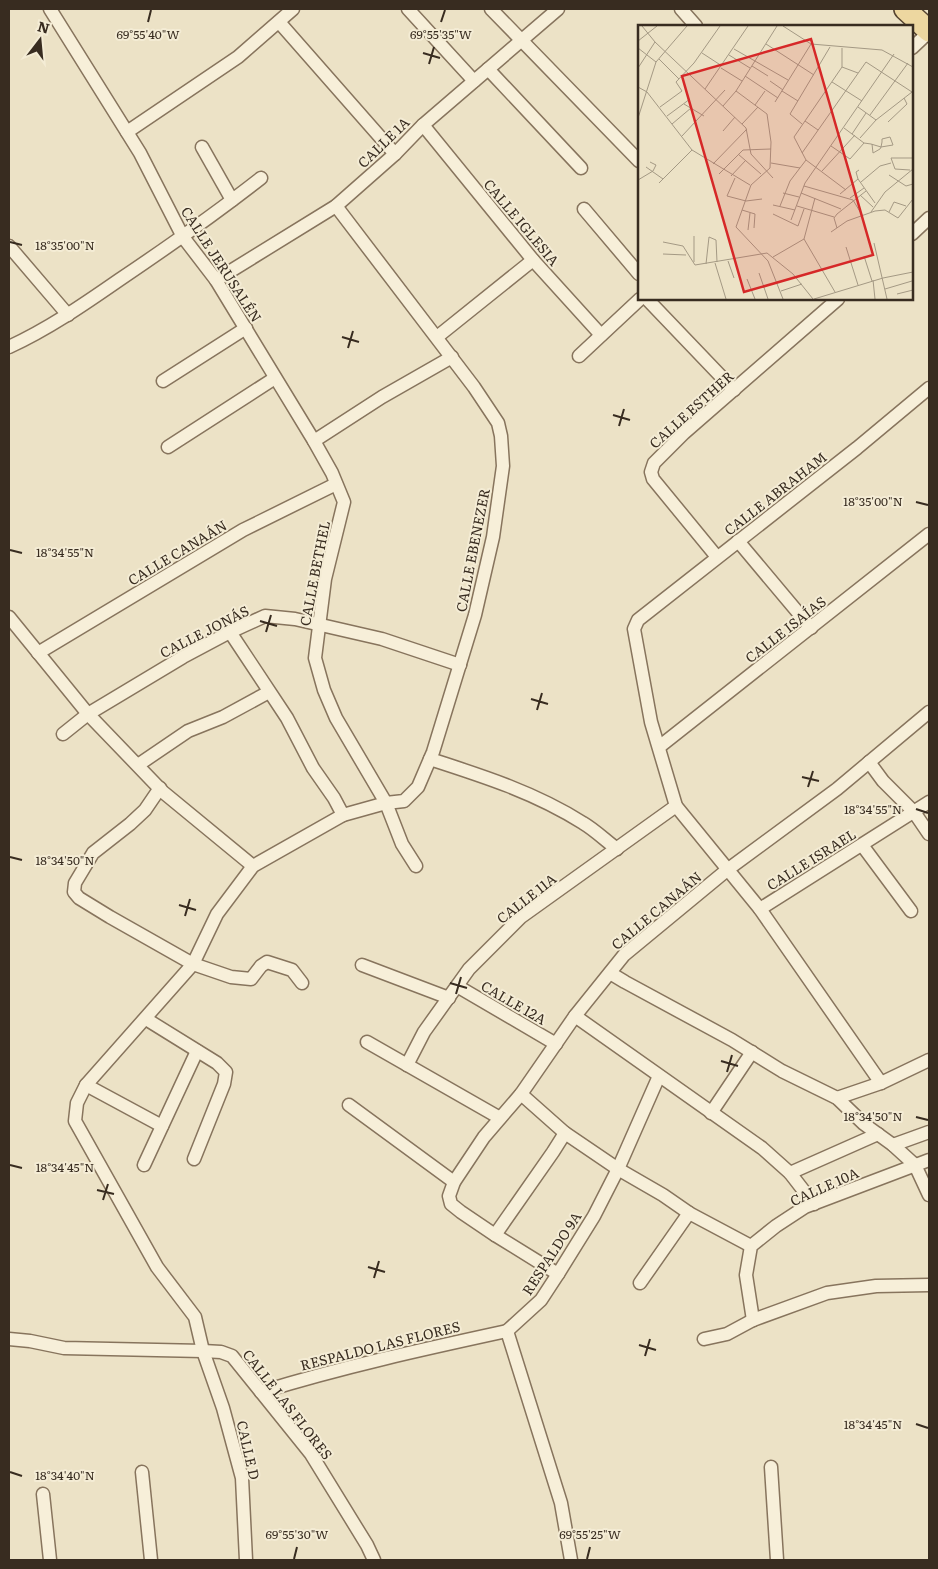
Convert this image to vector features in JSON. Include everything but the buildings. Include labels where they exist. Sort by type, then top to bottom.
[{"type":"main road","points":[[905,9],[929,32]]},
{"type":"street","name":"CALLE JERUSALÉN","points":[[50,9],[140,153],[183,237],[216,280],[246,328],[314,441],[336,484]]},
{"type":"street","points":[[127,132],[238,57],[292,9]]},
{"type":"street","points":[[408,9],[474,81]]},
{"type":"street","points":[[491,9],[638,160]]},
{"type":"street","name":"CALLE 1A","points":[[216,280],[336,206],[395,154],[423,125],[558,9]]},
{"type":"street","points":[[680,9],[695,25]]},
{"type":"street","points":[[279,22],[395,154]]},
{"type":"street","points":[[913,47],[929,32]]},
{"type":"street","points":[[488,69],[581,168]]},
{"type":"street","name":"CALLE IGLESIA","points":[[423,125],[533,260],[601,335]]},
{"type":"street","points":[[202,147],[232,200]]},
{"type":"street","points":[[9,347],[68,315],[183,237],[261,178]]},
{"type":"street","name":"CALLE EBENEZER","points":[[252,866],[343,815],[386,803],[404,801],[418,787],[430,759],[460,665],[493,537],[502,466],[501,436],[498,423],[452,357],[336,206]]},
{"type":"street","points":[[584,209],[638,273]]},
{"type":"street","points":[[913,233],[929,218]]},
{"type":"street","points":[[9,246],[68,315]]},
{"type":"street","points":[[437,337],[533,260]]},
{"type":"street","points":[[579,356],[639,300]]},
{"type":"street","points":[[648,300],[734,390]]},
{"type":"street","name":"CALLE ESTHER","points":[[717,557],[653,479],[650,472],[654,462],[684,433],[837,300]]},
{"type":"street","points":[[163,381],[246,328]]},
{"type":"street","points":[[314,441],[382,397],[452,357]]},
{"type":"street","points":[[168,447],[275,378]]},
{"type":"street","name":"CALLE ABRAHAM","points":[[659,748],[635,638],[634,629],[638,620],[857,448],[929,388]]},
{"type":"street","name":"CALLE BETHEL","points":[[336,484],[344,502],[325,579],[318,624],[316,658],[324,690],[336,718],[386,803],[402,844],[416,866]]},
{"type":"street","name":"CALLE CANAÁN","points":[[38,653],[243,530],[336,484]]},
{"type":"street","name":"CALLE ISAÍAS","points":[[659,748],[929,534]]},
{"type":"street","points":[[738,541],[810,628]]},
{"type":"street","name":"CALLE JONÁS","points":[[63,734],[88,714],[183,657],[230,632],[266,616],[295,618],[382,639],[460,665]]},
{"type":"street","points":[[9,617],[88,714],[160,788],[252,866]]},
{"type":"street","points":[[230,632],[270,692],[313,768],[334,798],[343,815]]},
{"type":"street","points":[[138,765],[188,731],[223,717],[270,692]]},
{"type":"street","name":"CALLE CANAÁN","points":[[454,1182],[500,1118],[521,1094],[576,1016],[624,955],[727,870],[837,789],[929,712]]},
{"type":"street","points":[[659,748],[676,806],[760,909],[881,1083]]},
{"type":"street","points":[[430,759],[493,780],[541,799],[585,824],[617,849]]},
{"type":"street","points":[[869,762],[883,781],[914,812],[929,834]]},
{"type":"street","points":[[160,788],[145,810],[93,853],[75,882],[74,892],[86,903],[193,964],[231,977],[251,979],[261,966],[267,962],[292,970],[299,976],[302,983]]},
{"type":"street","name":"CALLE ISRAEL","points":[[760,909],[929,802]]},
{"type":"street","name":"CALLE 11A","points":[[406,1065],[424,1032],[469,970],[521,917],[676,806]]},
{"type":"street","points":[[862,846],[911,911]]},
{"type":"street","name":"CALLE D","points":[[246,1560],[242,1478],[223,1408],[203,1351],[194,1317],[157,1267],[75,1121],[77,1103],[86,1085],[193,964],[217,914],[252,866]]},
{"type":"street","points":[[362,965],[449,998]]},
{"type":"street","points":[[610,973],[752,1052],[782,1071],[837,1098],[915,1165],[929,1195]]},
{"type":"street","name":"CALLE 12A","points":[[457,986],[556,1044]]},
{"type":"street","points":[[576,1016],[762,1148],[790,1173],[814,1204]]},
{"type":"street","points":[[146,1019],[218,1064],[226,1072],[224,1084],[194,1160]]},
{"type":"street","points":[[367,1042],[500,1118]]},
{"type":"street","points":[[144,1165],[197,1051]]},
{"type":"street","points":[[711,1113],[752,1052]]},
{"type":"street","points":[[837,1098],[881,1083],[929,1060]]},
{"type":"street","name":"RESPALDO 9A","points":[[507,1331],[541,1300],[594,1216],[618,1169],[658,1076]]},
{"type":"street","points":[[86,1085],[162,1126]]},
{"type":"street","points":[[521,1094],[565,1133],[618,1169],[663,1195],[689,1213],[751,1246],[746,1275],[753,1320]]},
{"type":"street","points":[[349,1105],[454,1182],[449,1196],[451,1204],[495,1235],[558,1274]]},
{"type":"street","points":[[893,1145],[929,1132]]},
{"type":"street","points":[[495,1235],[565,1133]]},
{"type":"street","points":[[790,1173],[878,1134]]},
{"type":"street","name":"CALLE 10A","points":[[751,1246],[776,1226],[805,1207],[929,1160]]},
{"type":"street","points":[[640,1283],[689,1213]]},
{"type":"street","points":[[704,1339],[727,1334],[753,1320],[828,1293],[876,1286],[929,1285]]},
{"type":"street","points":[[507,1331],[561,1503],[571,1560]]},
{"type":"street","name":"RESPALDO LAS FLORES","points":[[261,1392],[405,1353],[507,1331]]},
{"type":"street","name":"CALLE LAS FLORES","points":[[9,1339],[64,1348],[203,1351],[221,1352],[232,1356],[312,1454],[374,1560]]},
{"type":"street","points":[[771,1467],[777,1560]]},
{"type":"street","points":[[142,1472],[151,1560]]},
{"type":"street","points":[[44,1494],[50,1560]]}]
